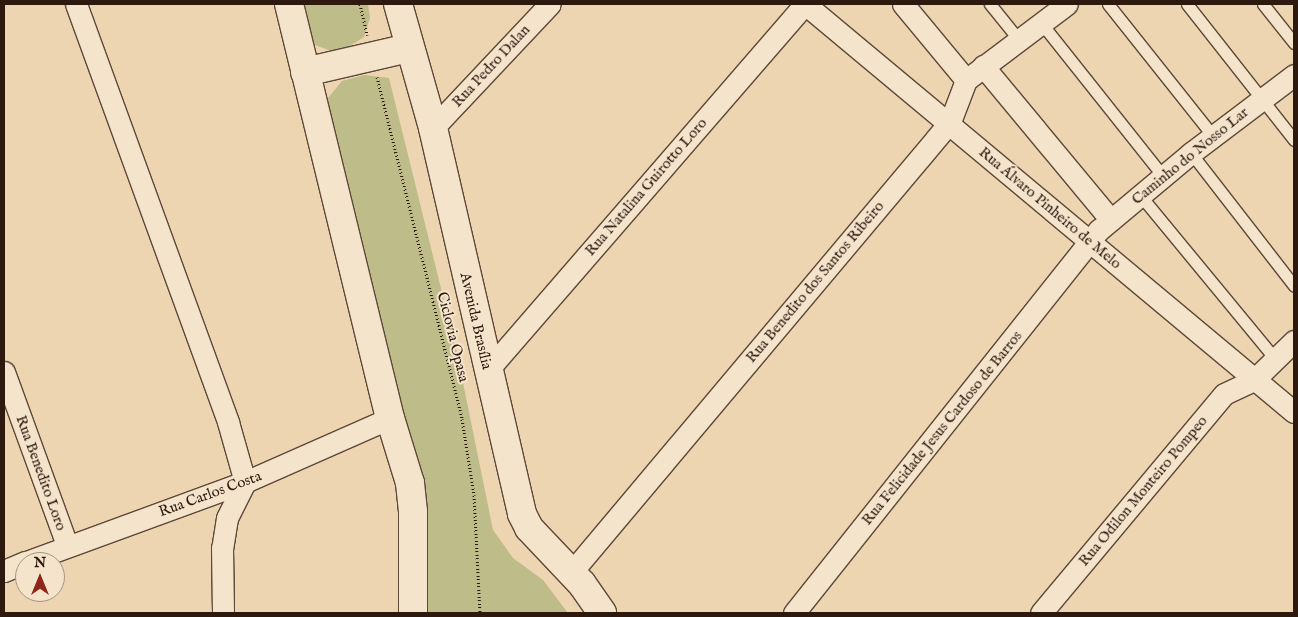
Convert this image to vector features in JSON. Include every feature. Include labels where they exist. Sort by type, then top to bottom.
[{"type":"main road","points":[[289,4],[390,418],[410,483],[412,502],[413,613]]},
{"type":"main road","name":"Avenida Brasília","points":[[398,4],[432,128],[487,371],[522,514],[529,528],[576,579],[602,613]]},
{"type":"main road","points":[[305,72],[409,48]]},
{"type":"street","points":[[76,4],[228,422],[245,482],[227,518],[222,548],[223,613]]},
{"type":"street","name":"Rua Pedro Dalan","points":[[432,128],[550,4]]},
{"type":"street","name":"Rua Álvaro Pinheiro de Melo","points":[[805,4],[950,122],[1090,242],[1294,412]]},
{"type":"street","name":"Rua Natalina Guirotto Loro","points":[[487,371],[805,4]]},
{"type":"street","points":[[903,4],[966,80]]},
{"type":"street","name":"Rua Benedito dos Santos Ribeiro","points":[[576,579],[950,122],[966,80],[1067,4]]},
{"type":"street","points":[[983,66],[1111,220]]},
{"type":"street","name":"Caminho do Nosso Lar","points":[[1090,242],[1111,220],[1191,153],[1294,75]]},
{"type":"street","name":"Rua Felicidade Jesus Cardoso de Barros","points":[[794,613],[1090,242]]},
{"type":"street","name":"Rua Odilon Monteiro Pompeo","points":[[1041,613],[1224,394],[1254,380],[1294,341]]},
{"type":"street","name":"Rua Benedito Loro","points":[[4,372],[67,545]]},
{"type":"street","name":"Rua Carlos Costa","points":[[50,552],[245,482],[390,418]]},
{"type":"street","points":[[576,579],[617,613]]},
{"type":"lane","points":[[990,4],[1019,40]]},
{"type":"lane","points":[[1108,4],[1213,136]]},
{"type":"lane","points":[[1187,4],[1294,140]]},
{"type":"lane","points":[[1263,4],[1294,43]]},
{"type":"lane","points":[[1042,24],[1163,176]]},
{"type":"lane","points":[[1191,153],[1294,286]]},
{"type":"lane","points":[[1140,195],[1275,359]]},
{"type":"path","points":[[360,4],[369,42]]},
{"type":"path","name":"Ciclovia Opasa","points":[[376,71],[462,419],[474,495],[480,613]]},
{"type":"shaded area","points":[[294,4],[368,4],[370,18],[364,37],[348,47],[331,51],[315,45],[301,31]]},
{"type":"shaded area","points":[[364,75],[389,78],[457,353],[493,530],[513,558],[543,580],[568,613],[424,613],[323,121],[328,98],[342,81]]}]
